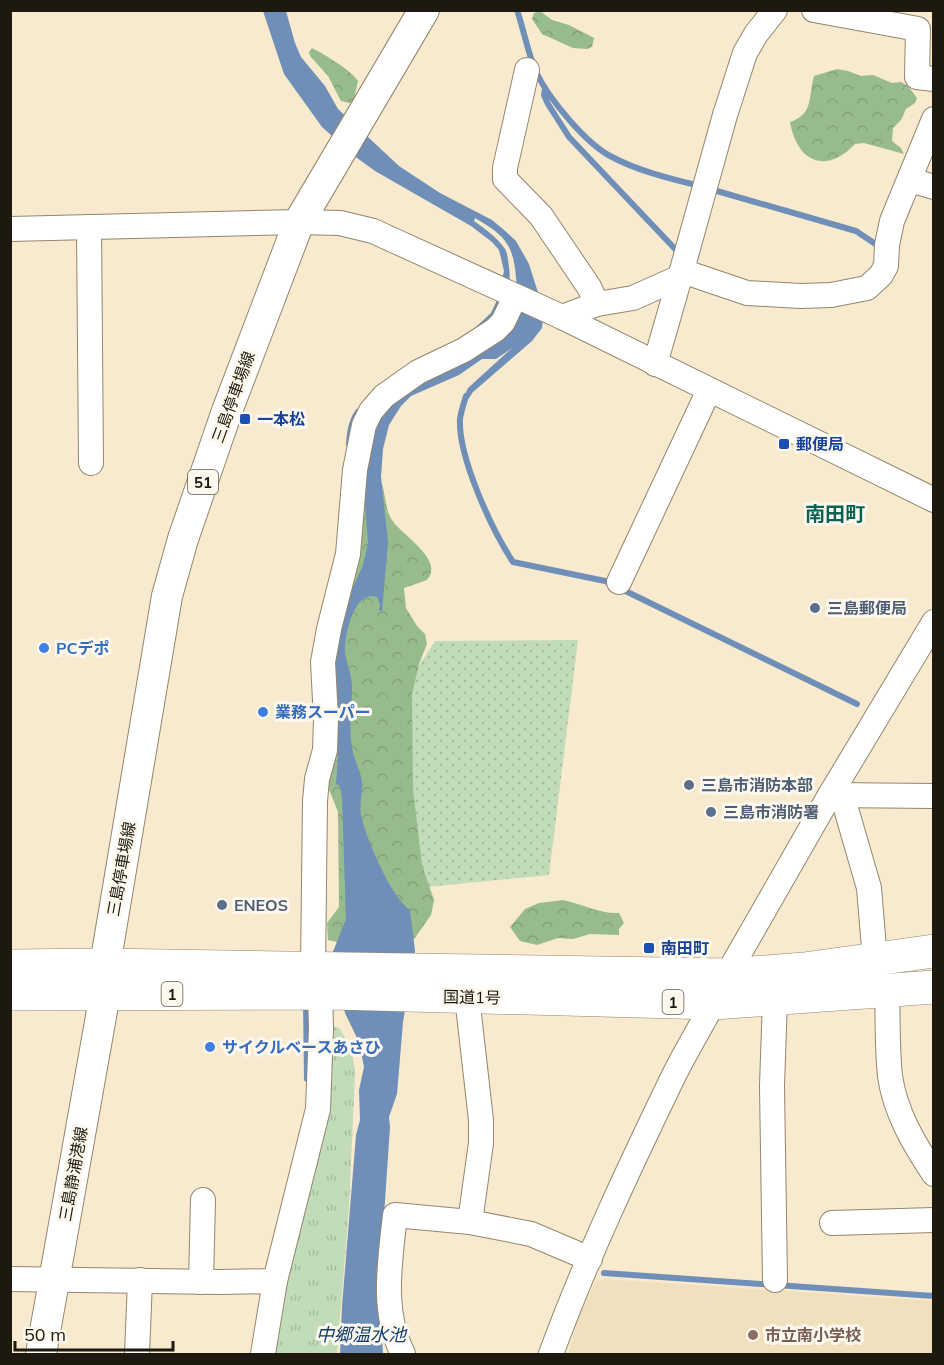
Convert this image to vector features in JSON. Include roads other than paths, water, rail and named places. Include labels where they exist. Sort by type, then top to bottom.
[{"type":"highway","name":"1","points":[[414,983],[721,989],[804,969],[933,951]]},
{"type":"highway","name":"国道1号","points":[[10,966],[105,979],[325,980],[414,983],[467,997],[721,989],[775,999],[886,991],[933,983]]},
{"type":"highway","name":"国道1号","points":[[804,969],[933,983]]},
{"type":"highway","name":"国道1号","points":[[10,994],[105,979]]},
{"type":"main road","name":"三島停車場線","points":[[105,979],[167,596],[183,539],[227,411],[299,222],[424,10]]},
{"type":"main road","name":"三島静浦港線","points":[[41,1354],[105,979]]},
{"type":"street","points":[[655,364],[725,115],[745,53],[756,34],[775,10]]},
{"type":"street","points":[[814,10],[918,29],[917,77],[933,79]]},
{"type":"street","points":[[527,70],[504,179],[541,216],[584,278],[597,304]]},
{"type":"street","points":[[557,315],[597,304],[633,298],[681,274],[747,293],[831,295],[867,288],[881,275],[886,266],[889,231],[933,119]]},
{"type":"street","points":[[910,180],[933,187]]},
{"type":"street","points":[[10,229],[299,222],[340,224],[373,231],[557,315],[933,500]]},
{"type":"street","points":[[89,227],[91,463]]},
{"type":"street","points":[[263,1354],[275,1281],[318,1109],[325,980],[315,801],[317,779],[325,750],[323,662],[328,629],[348,554],[356,470],[364,425],[370,411],[384,396],[418,372],[464,350],[495,330],[516,297]]},
{"type":"street","points":[[619,582],[709,390]]},
{"type":"street","points":[[551,1354],[568,1308],[692,1039],[836,795],[933,622]]},
{"type":"street","points":[[836,795],[933,796]]},
{"type":"street","points":[[836,795],[869,888],[875,960]]},
{"type":"street","points":[[886,991],[892,1086],[913,1143],[933,1173]]},
{"type":"street","points":[[467,997],[481,1120],[481,1143],[470,1222]]},
{"type":"street","points":[[775,999],[772,1086],[775,1280]]},
{"type":"street","points":[[201,1282],[203,1200]]},
{"type":"street","points":[[403,1354],[392,1328],[388,1291],[395,1215],[470,1222],[531,1234],[590,1259]]},
{"type":"street","points":[[832,1223],[933,1220]]},
{"type":"street","points":[[10,1279],[275,1281]]},
{"type":"street","points":[[137,1354],[140,1280]]},
{"type":"water","name":"中郷温水池","points":[[263,11],[286,11],[301,57],[325,86],[338,109],[399,166],[440,193],[492,220],[516,241],[529,264],[541,302],[543,319],[542,328],[532,341],[473,392],[465,404],[461,403],[468,388],[512,348],[496,359],[482,359],[459,375],[411,396],[401,406],[389,425],[383,449],[381,477],[388,542],[382,611],[379,610],[377,597],[369,596],[362,600],[352,616],[346,636],[345,653],[352,688],[351,737],[362,782],[361,814],[369,841],[388,882],[410,910],[415,951],[403,1022],[397,1094],[389,1117],[381,1260],[380,1309],[383,1354],[340,1354],[356,1135],[360,1120],[359,1090],[364,1067],[359,1042],[345,1013],[332,954],[346,919],[342,798],[340,786],[336,784],[338,756],[332,743],[330,664],[332,644],[338,621],[363,565],[368,543],[364,461],[366,445],[377,417],[386,405],[409,386],[501,333],[515,314],[517,287],[515,265],[505,241],[475,218],[474,221],[495,237],[505,249],[510,279],[508,290],[499,309],[468,341],[465,337],[491,313],[498,298],[504,271],[499,250],[471,226],[375,171],[322,127],[284,74]]},
{"type":"waterway","points":[[517,10],[536,72],[559,107],[580,132],[602,151],[622,162],[700,186]]},
{"type":"waterway","points":[[545,89],[544,95],[548,104],[569,137],[677,251]]},
{"type":"waterway","points":[[710,189],[856,231],[880,247]]},
{"type":"waterway","points":[[466,396],[460,419],[464,453],[486,513],[513,562],[605,581],[857,704]]},
{"type":"waterway","points":[[349,444],[352,423],[358,412]]},
{"type":"waterway","points":[[306,1002],[307,1079]]},
{"type":"waterway","points":[[604,1273],[934,1296]]},
{"type":"place","name":"一本松","points":[[245,419]]},
{"type":"place","name":"郵便局","points":[[784,444]]},
{"type":"place","name":"三島郵便局","points":[[815,608]]},
{"type":"place","name":"PCデポ","points":[[44,648]]},
{"type":"place","name":"業務スーパー","points":[[263,712]]},
{"type":"place","name":"三島市消防本部","points":[[689,785]]},
{"type":"place","name":"三島市消防署","points":[[711,812]]},
{"type":"place","name":"ENEOS","points":[[222,905]]},
{"type":"place","name":"南田町","points":[[649,948]]},
{"type":"place","name":"サイクルベースあさひ","points":[[210,1047]]},
{"type":"place","name":"市立南小学校","points":[[753,1335]]},
{"type":"district","name":"南田町","points":[[835,513]]}]
